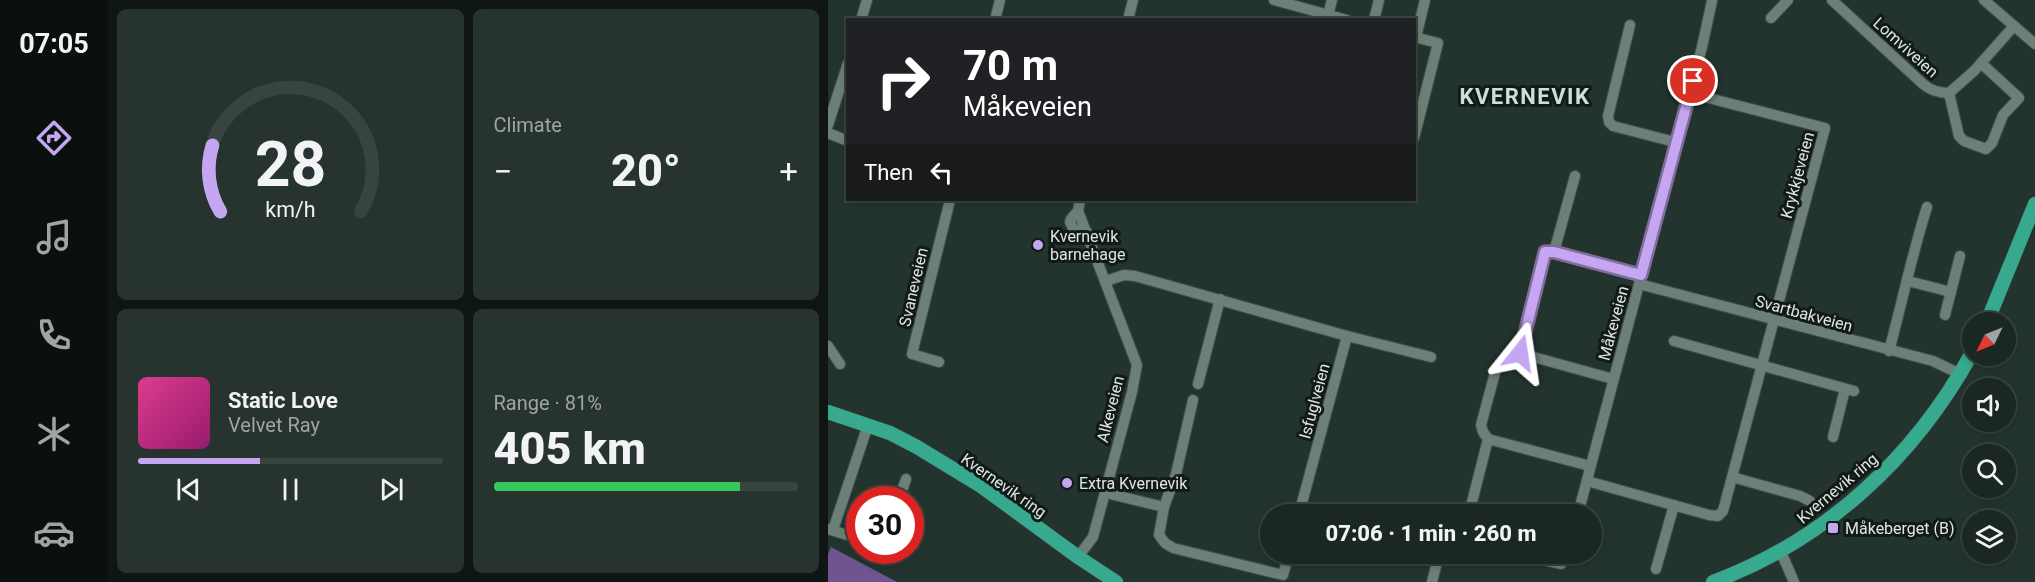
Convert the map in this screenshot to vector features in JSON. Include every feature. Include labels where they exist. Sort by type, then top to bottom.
[{"type":"main road","points":[[1991,312],[2035,204]]},
{"type":"main road","name":"Kvernevik ring","points":[[1713,582],[1781,552],[1841,510],[1882,475],[1933,416],[1965,366]]},
{"type":"main road","name":"Kvernevik ring","points":[[828,412],[890,433],[917,447],[981,486],[1116,582]]},
{"type":"street","points":[[862,18],[867,0]]},
{"type":"street","points":[[996,18],[1000,0]]},
{"type":"street","points":[[1128,18],[1133,0]]},
{"type":"street","points":[[1274,0],[1339,18]]},
{"type":"street","points":[[1328,15],[1332,0]]},
{"type":"street","points":[[1374,18],[1379,0]]},
{"type":"street","points":[[1416,33],[1425,0]]},
{"type":"street","points":[[1771,18],[1788,0]]},
{"type":"street","name":"Lomviveien","points":[[1832,0],[1929,89],[1940,93],[1949,93],[1982,63],[2014,26]]},
{"type":"street","points":[[1985,0],[2035,44]]},
{"type":"street","name":"Måkeveien","points":[[1581,504],[1712,1]]},
{"type":"street","points":[[1630,25],[1608,116],[1609,122],[1613,126],[1675,142]]},
{"type":"street","points":[[1416,37],[1438,43],[1416,130]]},
{"type":"street","points":[[1949,93],[1959,136],[1964,141],[1986,149],[1992,143],[2003,115],[2019,98],[1982,63]]},
{"type":"street","points":[[828,125],[846,69]]},
{"type":"street","name":"Krykkjeveien","points":[[1587,481],[1718,516],[1723,511],[1825,128],[1689,93]]},
{"type":"street","points":[[828,133],[846,140]]},
{"type":"street","name":"Måkeveien","points":[[1554,252],[1575,176]]},
{"type":"street","name":"Svaneveien","points":[[939,362],[912,354],[950,201]]},
{"type":"street","name":"Alkeveien","points":[[1078,557],[1093,537],[1132,392],[1137,365],[1078,211],[1080,201]]},
{"type":"street","points":[[1889,351],[1927,207]]},
{"type":"street","name":"Måkeveien","points":[[1613,379],[1520,353],[1545,252],[1554,252],[1640,279]]},
{"type":"street","points":[[1945,315],[1960,256]]},
{"type":"street","points":[[1106,282],[1124,275],[1135,276],[1347,336],[1431,357]]},
{"type":"street","name":"Svartbakveien","points":[[1640,279],[1774,320],[1933,362],[1960,374]]},
{"type":"street","points":[[1908,281],[1951,292]]},
{"type":"street","points":[[1198,384],[1220,299]]},
{"type":"street","name":"Isfuglveien","points":[[1302,504],[1347,336]]},
{"type":"street","points":[[1674,341],[1850,390],[1833,437]]},
{"type":"street","points":[[828,345],[840,364]]},
{"type":"street","points":[[1496,369],[1481,425],[1488,439],[1590,466]]},
{"type":"street","points":[[1193,400],[1176,474],[1164,507],[1159,535],[1173,548],[1283,575],[1286,564]]},
{"type":"street","points":[[846,534],[830,529],[868,425]]},
{"type":"street","points":[[1472,504],[1488,439]]},
{"type":"street","points":[[1732,477],[1800,496],[1810,501]]},
{"type":"street","points":[[904,486],[906,479]]},
{"type":"street","points":[[1106,493],[1164,507]]},
{"type":"street","points":[[1656,569],[1674,505]]},
{"type":"street","points":[[1781,552],[1794,582]]},
{"type":"street","points":[[1432,582],[1436,564]]},
{"type":"shaded area","points":[[831,547],[846,555],[846,564],[863,564],[897,582],[828,582],[828,554]]},
{"type":"place","name":"Kvernevik barnehage","points":[[1038,245]]},
{"type":"place","name":"Extra Kvernevik","points":[[1067,483]]},
{"type":"place","name":"Måkeberget (B)","points":[[1833,528]]},
{"type":"district","name":"KVERNEVIK","points":[[1525,96]]},
{"type":"route","points":[[1520,353],[1545,252],[1554,252],[1641,275],[1693,81]]}]
